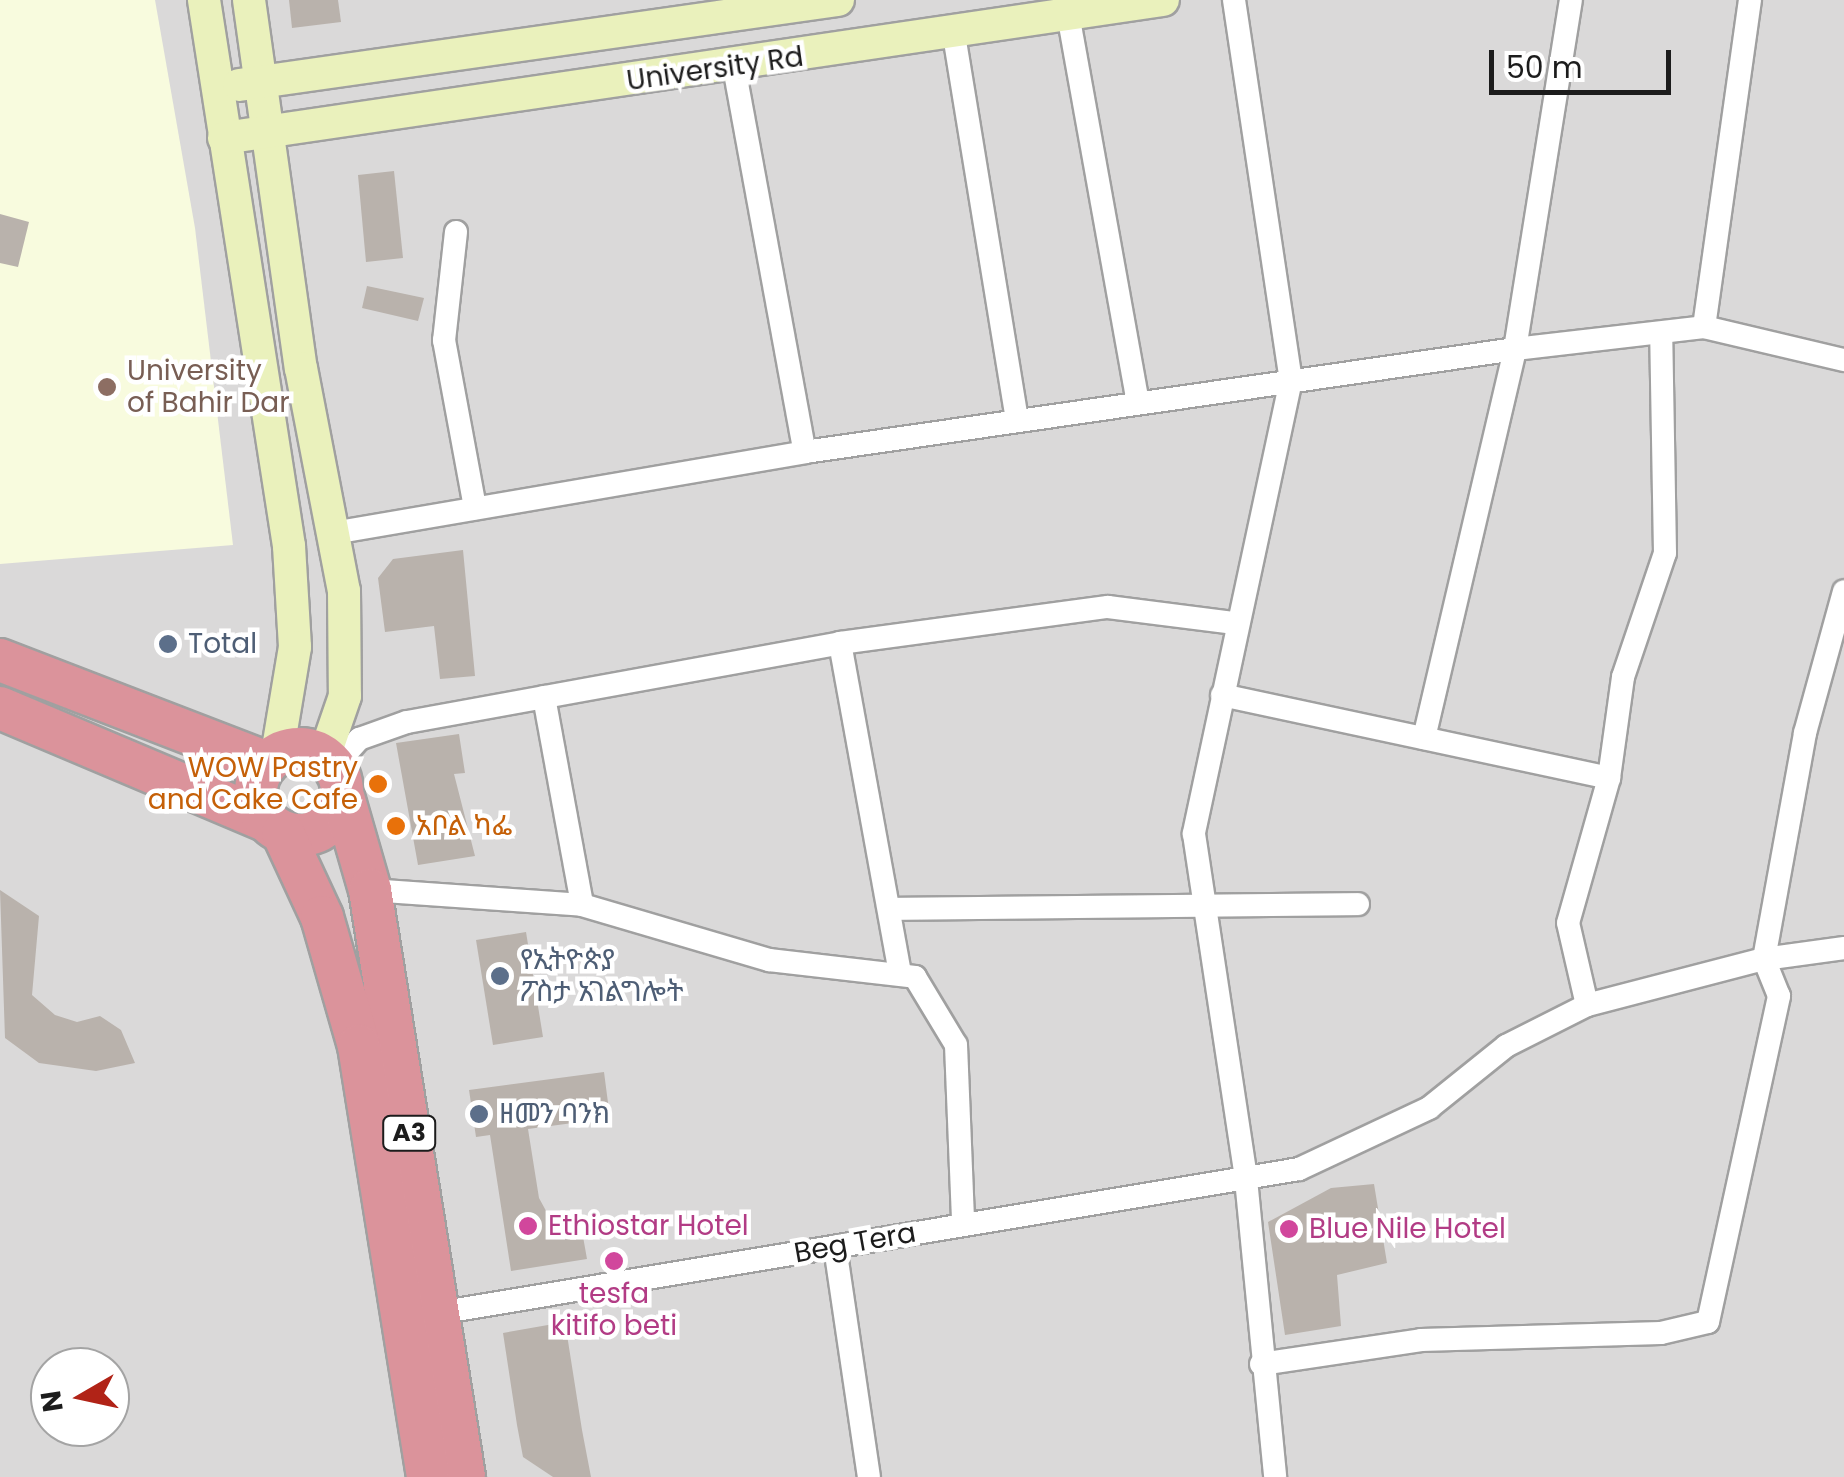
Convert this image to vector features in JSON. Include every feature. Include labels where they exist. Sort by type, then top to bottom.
[{"type":"highway","points":[[0,660],[272,759],[301,749],[333,772],[339,809],[316,832],[275,827],[0,708]]},
{"type":"highway","name":"A3","points":[[272,759],[256,792],[275,827],[350,1006],[464,1477]]},
{"type":"highway","name":"A3","points":[[333,772],[370,890],[422,1316],[428,1477]]},
{"type":"street","points":[[204,0],[290,546],[295,648],[272,759]]},
{"type":"street","points":[[248,0],[348,647],[333,772]]},
{"type":"street","name":"University Rd","points":[[217,89],[838,0]]},
{"type":"street","name":"University Rd","points":[[224,138],[954,35],[1066,7],[1163,0]]},
{"type":"street","points":[[1234,0],[1292,380],[1235,624],[1194,834],[1246,1179],[1275,1477]]},
{"type":"street","points":[[1424,738],[1515,349],[1572,0]]},
{"type":"street","points":[[1704,328],[1750,0]]},
{"type":"street","points":[[1066,7],[1138,402]]},
{"type":"street","points":[[954,35],[1017,421]]},
{"type":"street","points":[[734,67],[805,452]]},
{"type":"street","points":[[456,232],[444,340],[475,508]]},
{"type":"street","points":[[290,546],[333,534],[475,508],[805,452],[1515,349],[1704,328],[1844,360]]},
{"type":"street","points":[[1588,1005],[1568,923],[1609,778],[1622,677],[1664,554],[1661,333]]},
{"type":"street","points":[[1262,1364],[1422,1340],[1661,1332],[1708,1322],[1778,996],[1764,959],[1806,734],[1844,592]]},
{"type":"street","points":[[333,772],[359,739],[384,728],[840,644],[1108,607],[1235,624]]},
{"type":"street","points":[[840,644],[892,909],[900,972]]},
{"type":"street","points":[[1222,696],[1609,778]]},
{"type":"street","points":[[544,697],[582,905]]},
{"type":"street","points":[[370,890],[582,905],[769,960],[900,972],[933,999],[956,1044],[963,1223]]},
{"type":"street","points":[[892,909],[1358,904]]},
{"type":"street","name":"Beg Tera","points":[[422,1316],[963,1223],[1246,1179],[1352,1148],[1428,1108],[1506,1046],[1588,1005],[1764,959],[1844,948]]},
{"type":"street","points":[[834,1247],[869,1477]]},
{"type":"shaded area","points":[[0,0],[1844,0],[1844,1477],[0,1477]]},
{"type":"shaded area","name":"University of Bahir Dar","points":[[0,0],[155,0],[195,228],[233,545],[0,564]]},
{"type":"building","points":[[289,0],[338,0],[341,22],[292,28]]},
{"type":"building","points":[[394,171],[403,258],[366,262],[358,175]]},
{"type":"building","points":[[0,214],[29,222],[18,267],[0,263]]},
{"type":"building","points":[[367,286],[424,298],[418,321],[362,308]]},
{"type":"building","points":[[463,550],[475,676],[440,679],[434,626],[385,632],[378,578],[393,559]]},
{"type":"building","points":[[459,734],[465,773],[454,774],[475,856],[418,865],[396,743]]},
{"type":"building","points":[[0,890],[39,916],[32,995],[55,1015],[77,1022],[100,1016],[121,1030],[135,1063],[96,1071],[39,1063],[5,1038]]},
{"type":"building","points":[[526,932],[543,1037],[493,1045],[476,940]]},
{"type":"building","points":[[604,1072],[610,1118],[528,1129],[539,1198],[551,1220],[579,1214],[587,1259],[511,1271],[490,1135],[476,1137],[469,1090]]},
{"type":"building","points":[[1374,1184],[1387,1263],[1337,1275],[1341,1326],[1285,1335],[1268,1222],[1331,1188]]},
{"type":"building","points":[[565,1322],[591,1477],[553,1477],[523,1457],[517,1425],[503,1333]]},
{"type":"place","name":"University of Bahir Dar","points":[[107,387]]},
{"type":"place","name":"Total","points":[[168,644]]},
{"type":"place","name":"WOW Pastry and Cake Cafe","points":[[378,784]]},
{"type":"place","name":"አቦል ካፌ","points":[[396,826]]},
{"type":"place","name":"የኢትዮጵያ ፖስታ አገልግሎት","points":[[500,976]]},
{"type":"place","name":"ዘመን ባንክ","points":[[479,1114]]},
{"type":"place","name":"Ethiostar Hotel","points":[[528,1226]]},
{"type":"place","name":"Blue Nile Hotel","points":[[1289,1229]]},
{"type":"place","name":"tesfa kitifo beti","points":[[614,1261]]}]
